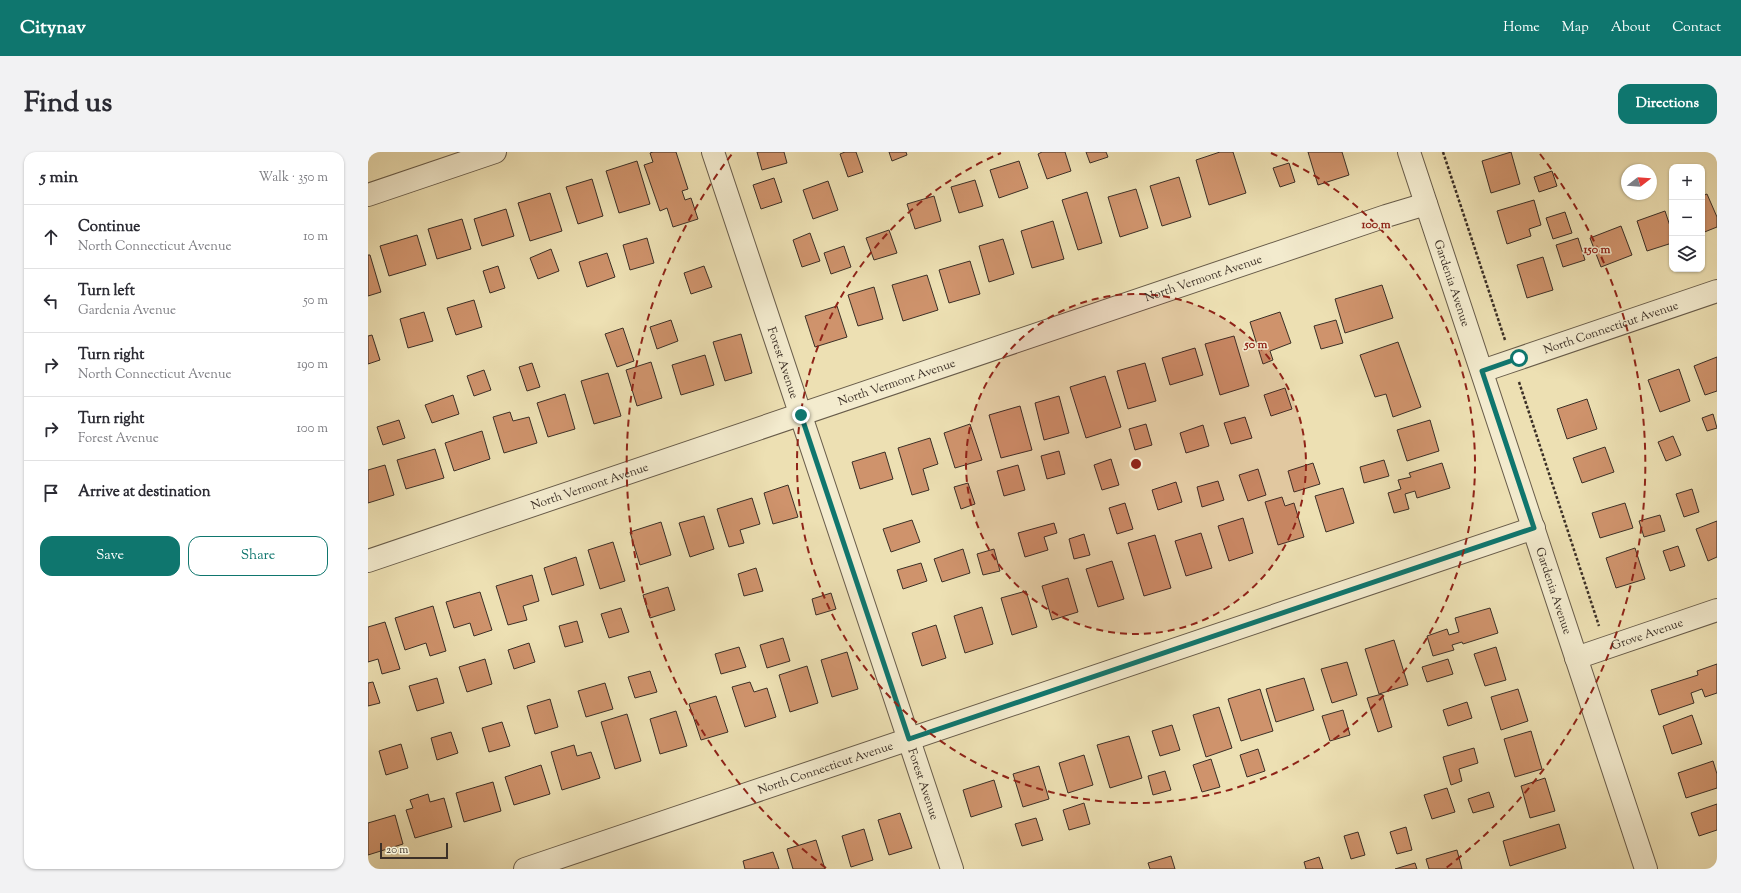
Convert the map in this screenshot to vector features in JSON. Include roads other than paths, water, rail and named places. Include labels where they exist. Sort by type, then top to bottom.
[{"type":"street","points":[[368,195],[495,152]]},
{"type":"street","name":"Forest Avenue","points":[[713,152],[952,869]]},
{"type":"street","name":"Gardenia Avenue","points":[[1409,152],[1646,869]]},
{"type":"street","name":"North Vermont Avenue","points":[[368,561],[1386,216],[1426,204]]},
{"type":"street","name":"North Connecticut Avenue","points":[[1482,371],[1717,291]]},
{"type":"street","name":"North Connecticut Avenue","points":[[525,869],[1534,528]]},
{"type":"street","name":"Grove Avenue","points":[[1576,658],[1717,610]]}]
